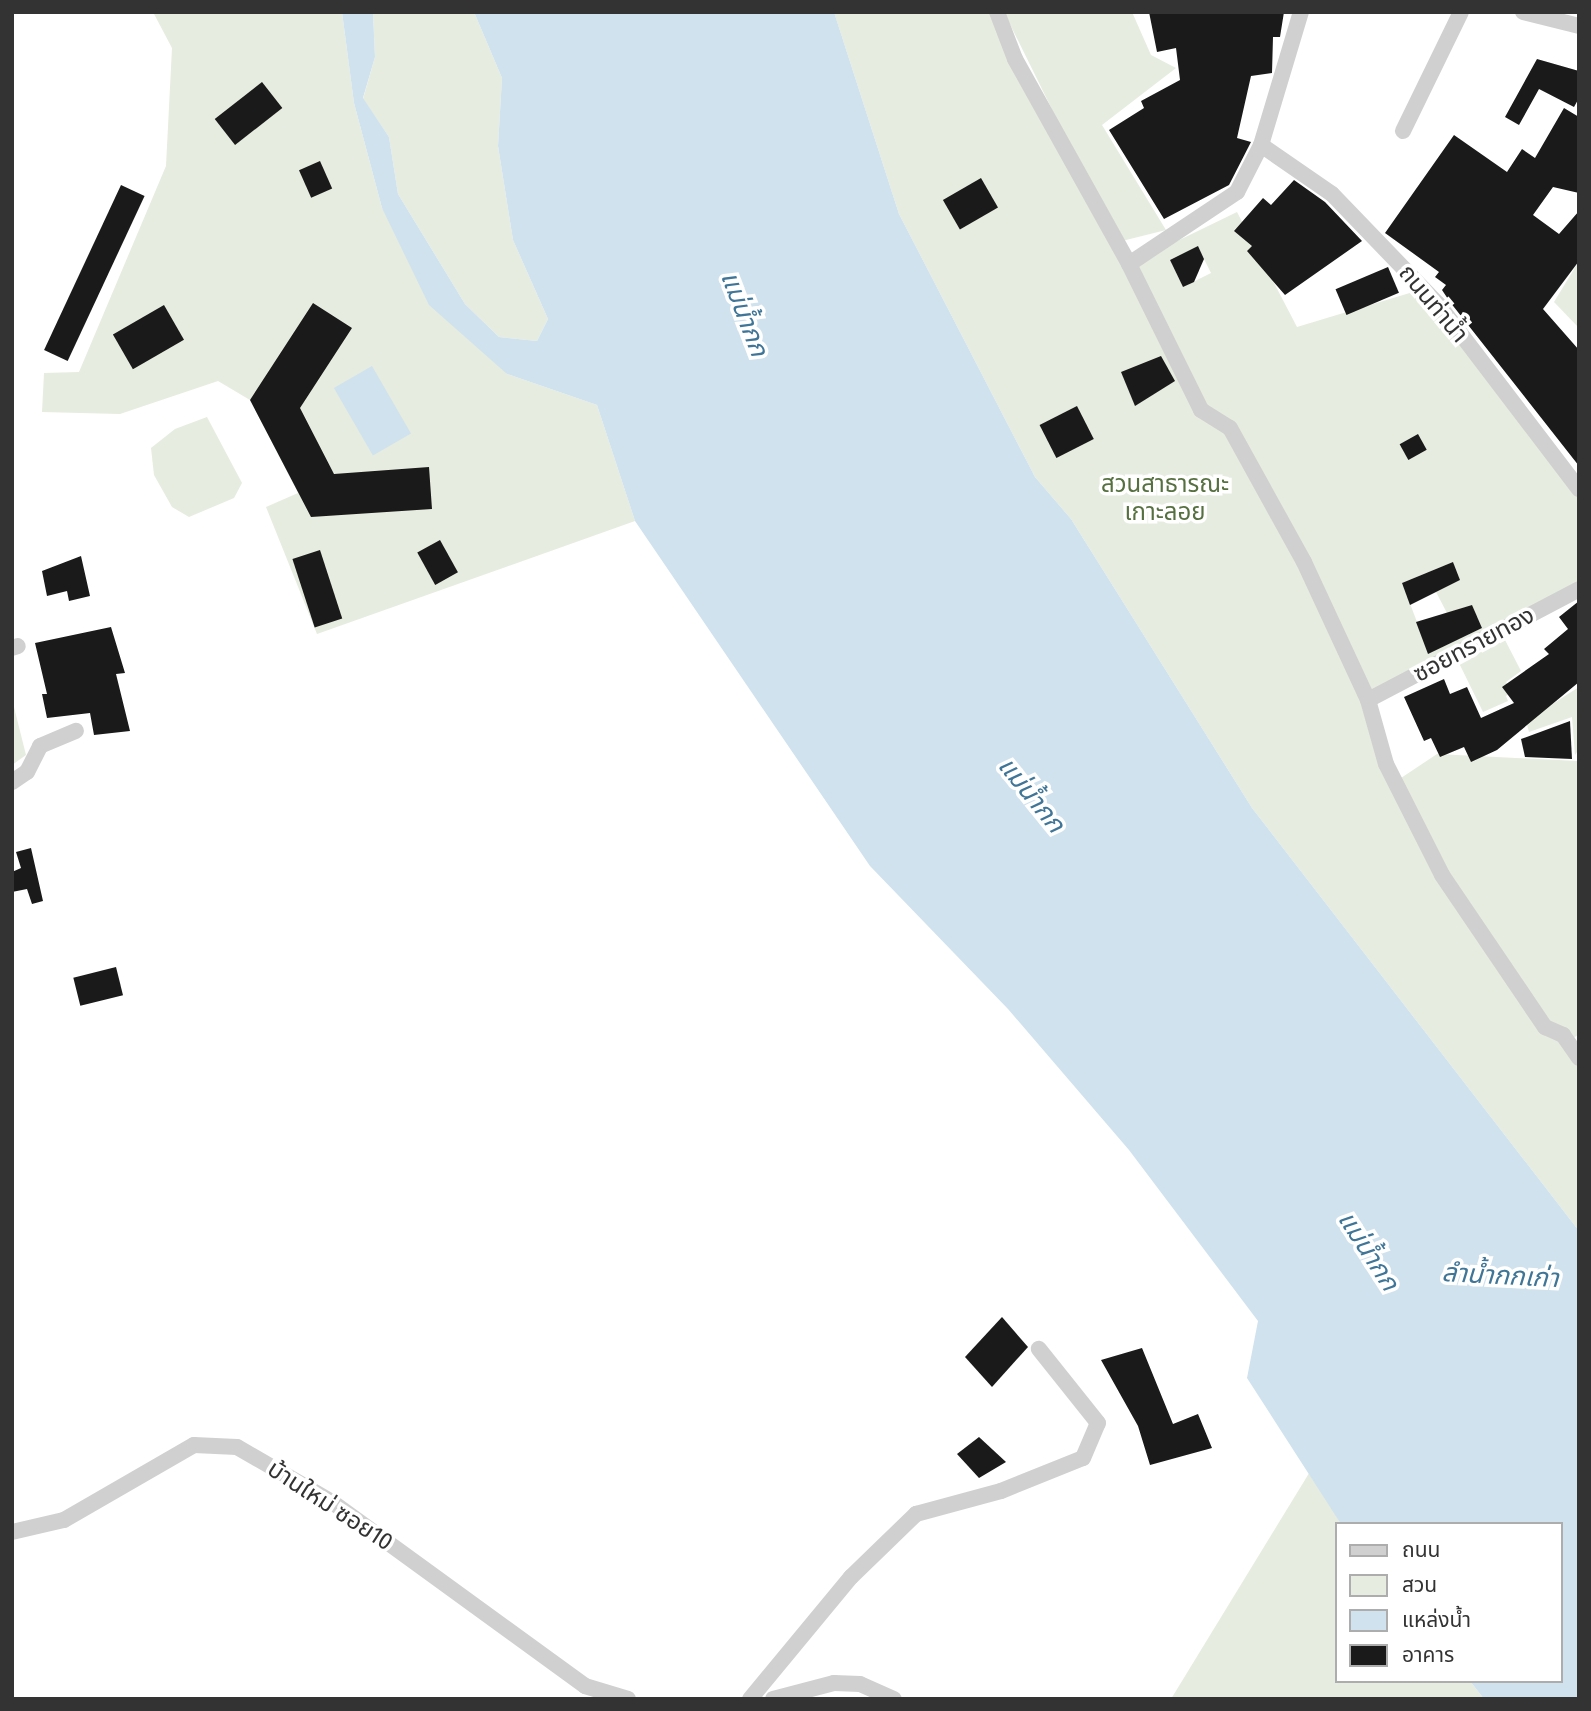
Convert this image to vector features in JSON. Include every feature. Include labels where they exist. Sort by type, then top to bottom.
[{"type":"street","points":[[997,12],[1015,59],[1129,264],[1201,410],[1230,428],[1297,550],[1368,700],[1386,764],[1442,875],[1545,1027],[1563,1035],[1579,1058]]},
{"type":"street","points":[[1129,264],[1237,192],[1261,145],[1301,12]]},
{"type":"street","points":[[1403,131],[1461,12]]},
{"type":"street","points":[[1523,12],[1579,26]]},
{"type":"street","name":"ถนนท่าน้ำ","points":[[1261,145],[1332,194],[1438,304],[1579,489]]},
{"type":"street","name":"ซอยทรายทอง","points":[[1368,700],[1579,589]]},
{"type":"street","points":[[12,782],[27,772],[40,746],[76,731]]},
{"type":"street","points":[[750,1699],[851,1577],[916,1514],[1000,1491],[1083,1458],[1098,1423],[1039,1349]]},
{"type":"street","name":"บ้านใหม่ ซอย10","points":[[12,1532],[64,1520],[194,1445],[237,1447],[332,1502],[585,1686],[628,1699]]},
{"type":"street","points":[[773,1699],[834,1683],[860,1684],[894,1699]]},
{"type":"green space","points":[[153,12],[342,12],[354,103],[382,208],[507,374],[597,405],[635,521],[317,634],[266,507],[298,493],[250,400],[218,381],[120,414],[42,412],[44,373],[79,372],[166,166],[172,48]]},
{"type":"green space","points":[[373,12],[474,12],[502,78],[498,146],[513,240],[548,319],[537,341],[499,337],[465,304],[398,194],[389,137],[363,99],[375,57]]},
{"type":"green space","name":"สวนสาธารณะ เกาะลอย","points":[[834,12],[997,12],[1108,223],[1004,12],[1132,12],[1151,55],[1176,68],[1102,125],[1166,230],[1118,242],[1130,264],[1237,212],[1297,327],[1413,292],[1456,329],[1579,489],[1579,589],[1368,700],[1395,782],[1437,754],[1577,761],[1579,1034],[1568,1042],[1579,1058],[1579,1231],[1252,808],[1071,519],[1035,477],[899,214]],"holes":[[[1198,247],[1211,273],[1183,287],[1170,260]],[[1453,562],[1460,580],[1436,592],[1447,613],[1472,605],[1482,628],[1429,653],[1402,583]]]},
{"type":"green space","points":[[1579,261],[1579,328],[1554,302]]},
{"type":"green space","points":[[207,417],[242,483],[234,498],[189,517],[172,507],[154,475],[151,448],[175,429]]},
{"type":"green space","points":[[1505,640],[1521,671],[1506,682],[1512,691],[1506,696],[1508,701],[1483,712],[1459,663]]},
{"type":"green space","points":[[1579,687],[1579,749],[1575,755],[1572,717],[1529,732],[1526,721]]},
{"type":"green space","points":[[12,699],[26,755],[12,765]]},
{"type":"green space","points":[[1311,1470],[1340,1522],[1336,1522],[1336,1683],[1472,1683],[1484,1699],[1171,1699]]},
{"type":"water","points":[[342,12],[373,12],[375,57],[363,98],[389,137],[398,194],[465,304],[499,337],[537,341],[548,319],[513,240],[498,146],[502,78],[474,12],[834,12],[899,214],[1035,477],[1071,519],[1252,808],[1579,1231],[1579,1699],[1484,1699],[1472,1683],[1563,1683],[1563,1522],[1340,1522],[1247,1378],[1258,1321],[1129,1150],[1008,1009],[870,866],[635,521],[597,405],[507,374],[429,305],[382,208],[354,103]]},
{"type":"water","points":[[372,366],[411,434],[373,456],[334,388]]},
{"type":"building","points":[[1149,12],[1284,12],[1280,37],[1273,37],[1272,73],[1251,76],[1237,138],[1251,142],[1229,185],[1164,219],[1109,130],[1144,108],[1141,101],[1180,80],[1176,48],[1157,52]]},
{"type":"building","points":[[1537,59],[1579,71],[1579,98],[1574,107],[1539,89],[1519,125],[1505,117]]},
{"type":"building","points":[[262,82],[282,108],[235,145],[215,119]]},
{"type":"building","points":[[1564,108],[1579,117],[1579,193],[1553,187],[1533,215],[1559,234],[1579,211],[1579,261],[1543,309],[1579,350],[1579,466],[1450,302],[1442,290],[1446,285],[1435,277],[1439,272],[1385,233],[1454,135],[1507,172],[1522,149],[1535,158]]},
{"type":"building","points":[[320,161],[332,188],[311,198],[299,170]]},
{"type":"building","points":[[981,178],[998,207],[960,229],[943,200]]},
{"type":"building","points":[[1294,180],[1325,202],[1362,241],[1285,295],[1247,251],[1252,246],[1234,231],[1263,198],[1271,205]]},
{"type":"building","points":[[121,185],[145,196],[68,361],[44,350]]},
{"type":"building","points":[[1198,246],[1204,259],[1194,282],[1183,287],[1170,260]]},
{"type":"building","points":[[1388,267],[1399,293],[1346,315],[1336,289]]},
{"type":"building","points":[[313,303],[352,328],[300,408],[334,474],[429,467],[432,509],[311,517],[250,400]]},
{"type":"building","points":[[164,305],[184,340],[133,369],[113,334]]},
{"type":"building","points":[[1161,356],[1175,381],[1135,406],[1121,372]]},
{"type":"building","points":[[1077,406],[1094,439],[1056,458],[1040,425]]},
{"type":"building","points":[[1418,434],[1427,450],[1408,460],[1400,444]]},
{"type":"building","points":[[440,540],[458,572],[435,585],[417,553]]},
{"type":"building","points":[[320,550],[342,618],[315,627],[292,559]]},
{"type":"building","points":[[81,556],[90,596],[69,601],[67,591],[47,596],[42,571]]},
{"type":"building","points":[[1453,562],[1460,580],[1410,605],[1402,583]]},
{"type":"building","points":[[1579,601],[1579,682],[1497,750],[1471,762],[1464,747],[1440,757],[1431,738],[1424,741],[1404,697],[1444,679],[1450,694],[1467,687],[1481,718],[1514,703],[1502,687],[1549,654],[1544,649],[1568,629],[1559,617]]},
{"type":"building","points":[[1472,605],[1482,628],[1428,654],[1416,622]]},
{"type":"building","points":[[111,627],[125,673],[116,674],[130,731],[94,735],[90,713],[47,718],[42,694],[47,694],[35,643]]},
{"type":"building","points":[[1570,721],[1572,759],[1525,757],[1521,739]]},
{"type":"building","points":[[31,848],[43,901],[32,904],[27,889],[12,892],[12,872],[21,868],[16,852]]},
{"type":"building","points":[[116,967],[123,995],[80,1006],[73,978]]},
{"type":"building","points":[[1002,1317],[1028,1347],[992,1387],[965,1357]]},
{"type":"building","points":[[1142,1348],[1173,1424],[1198,1414],[1212,1448],[1150,1465],[1138,1426],[1101,1360]]},
{"type":"building","points":[[979,1437],[1006,1462],[979,1478],[957,1454]]},
{"type":"water label","name":"แม่น้ำกก","points":[[744,314]]},
{"type":"water label","name":"แม่น้ำกก","points":[[1031,795]]},
{"type":"water label","name":"แม่น้ำกก","points":[[1368,1251]]},
{"type":"water label","name":"ลำน้ำกกเก่า","points":[[1500,1276]]}]
